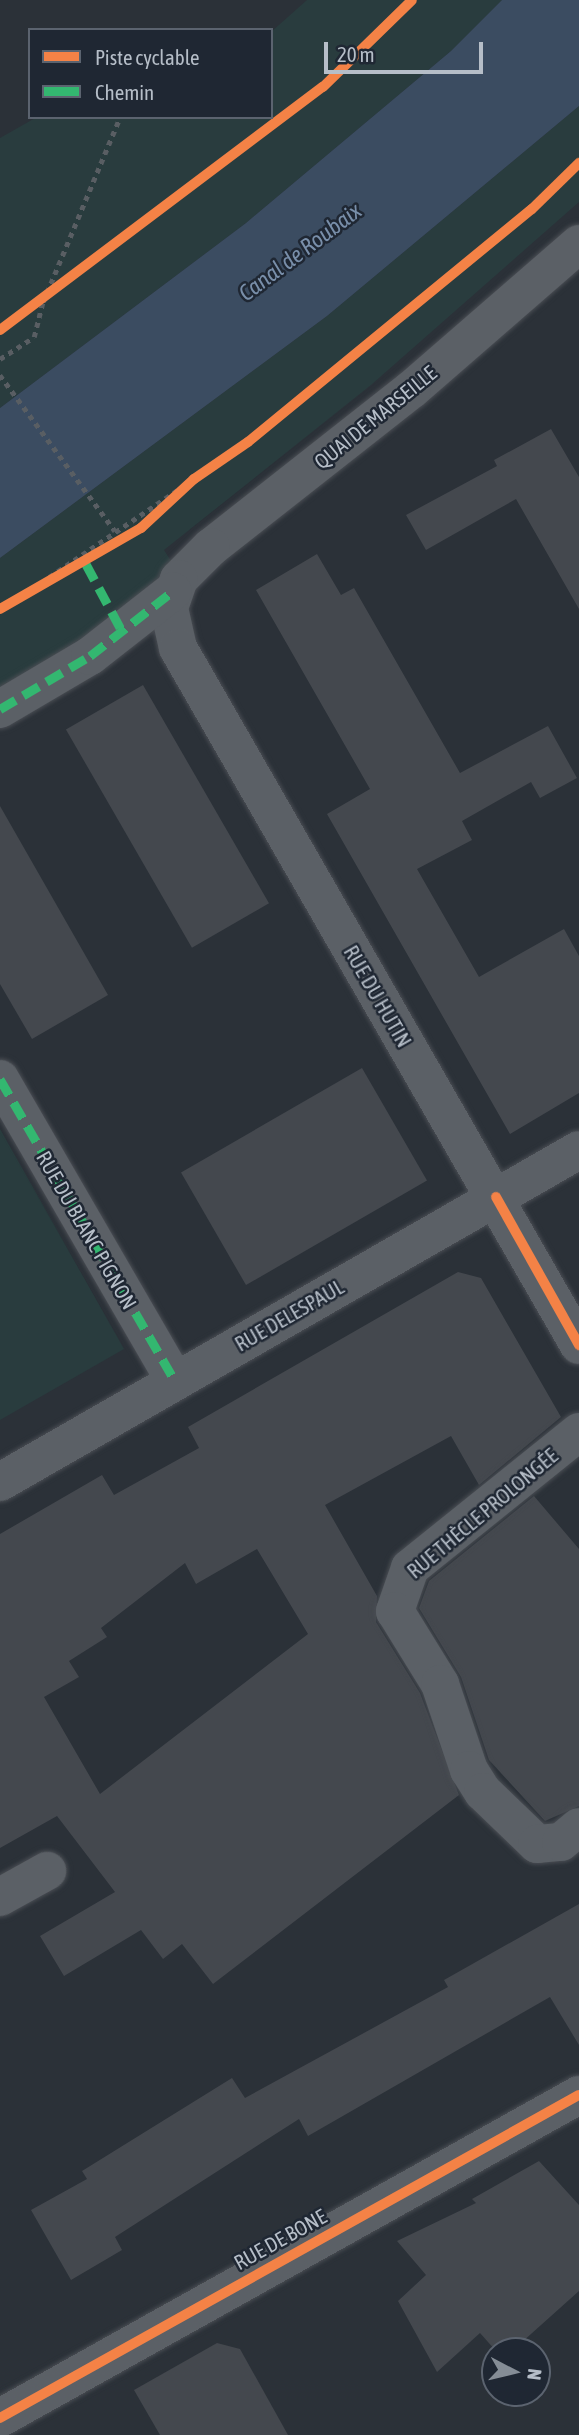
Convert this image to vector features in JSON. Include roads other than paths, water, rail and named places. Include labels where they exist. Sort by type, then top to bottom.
[{"type":"street","name":"QUAI DE MARSEILLE","points":[[0,709],[90,656],[173,592],[211,547],[412,389],[579,244]]},
{"type":"street","name":"RUE DU HUTIN","points":[[173,592],[169,621],[178,648],[579,1345]]},
{"type":"street","name":"RUE DU BLANC PIGNON","points":[[0,1079],[175,1381]]},
{"type":"street","name":"RUE DELESPAUL","points":[[0,1482],[579,1150]]},
{"type":"street","name":"RUE THÈCLE PROLONGÉE","points":[[579,1432],[410,1568],[396,1611],[440,1684],[469,1770],[483,1792],[537,1844],[561,1842],[579,1827]]},
{"type":"street","points":[[0,1897],[47,1871]]},
{"type":"street","name":"RUE DE BONE","points":[[0,2418],[579,2095]]},
{"type":"water","name":"Canal de Roubaix","points":[[502,0],[579,0],[579,106],[327,316],[0,558],[0,408],[246,223],[451,51]]}]
